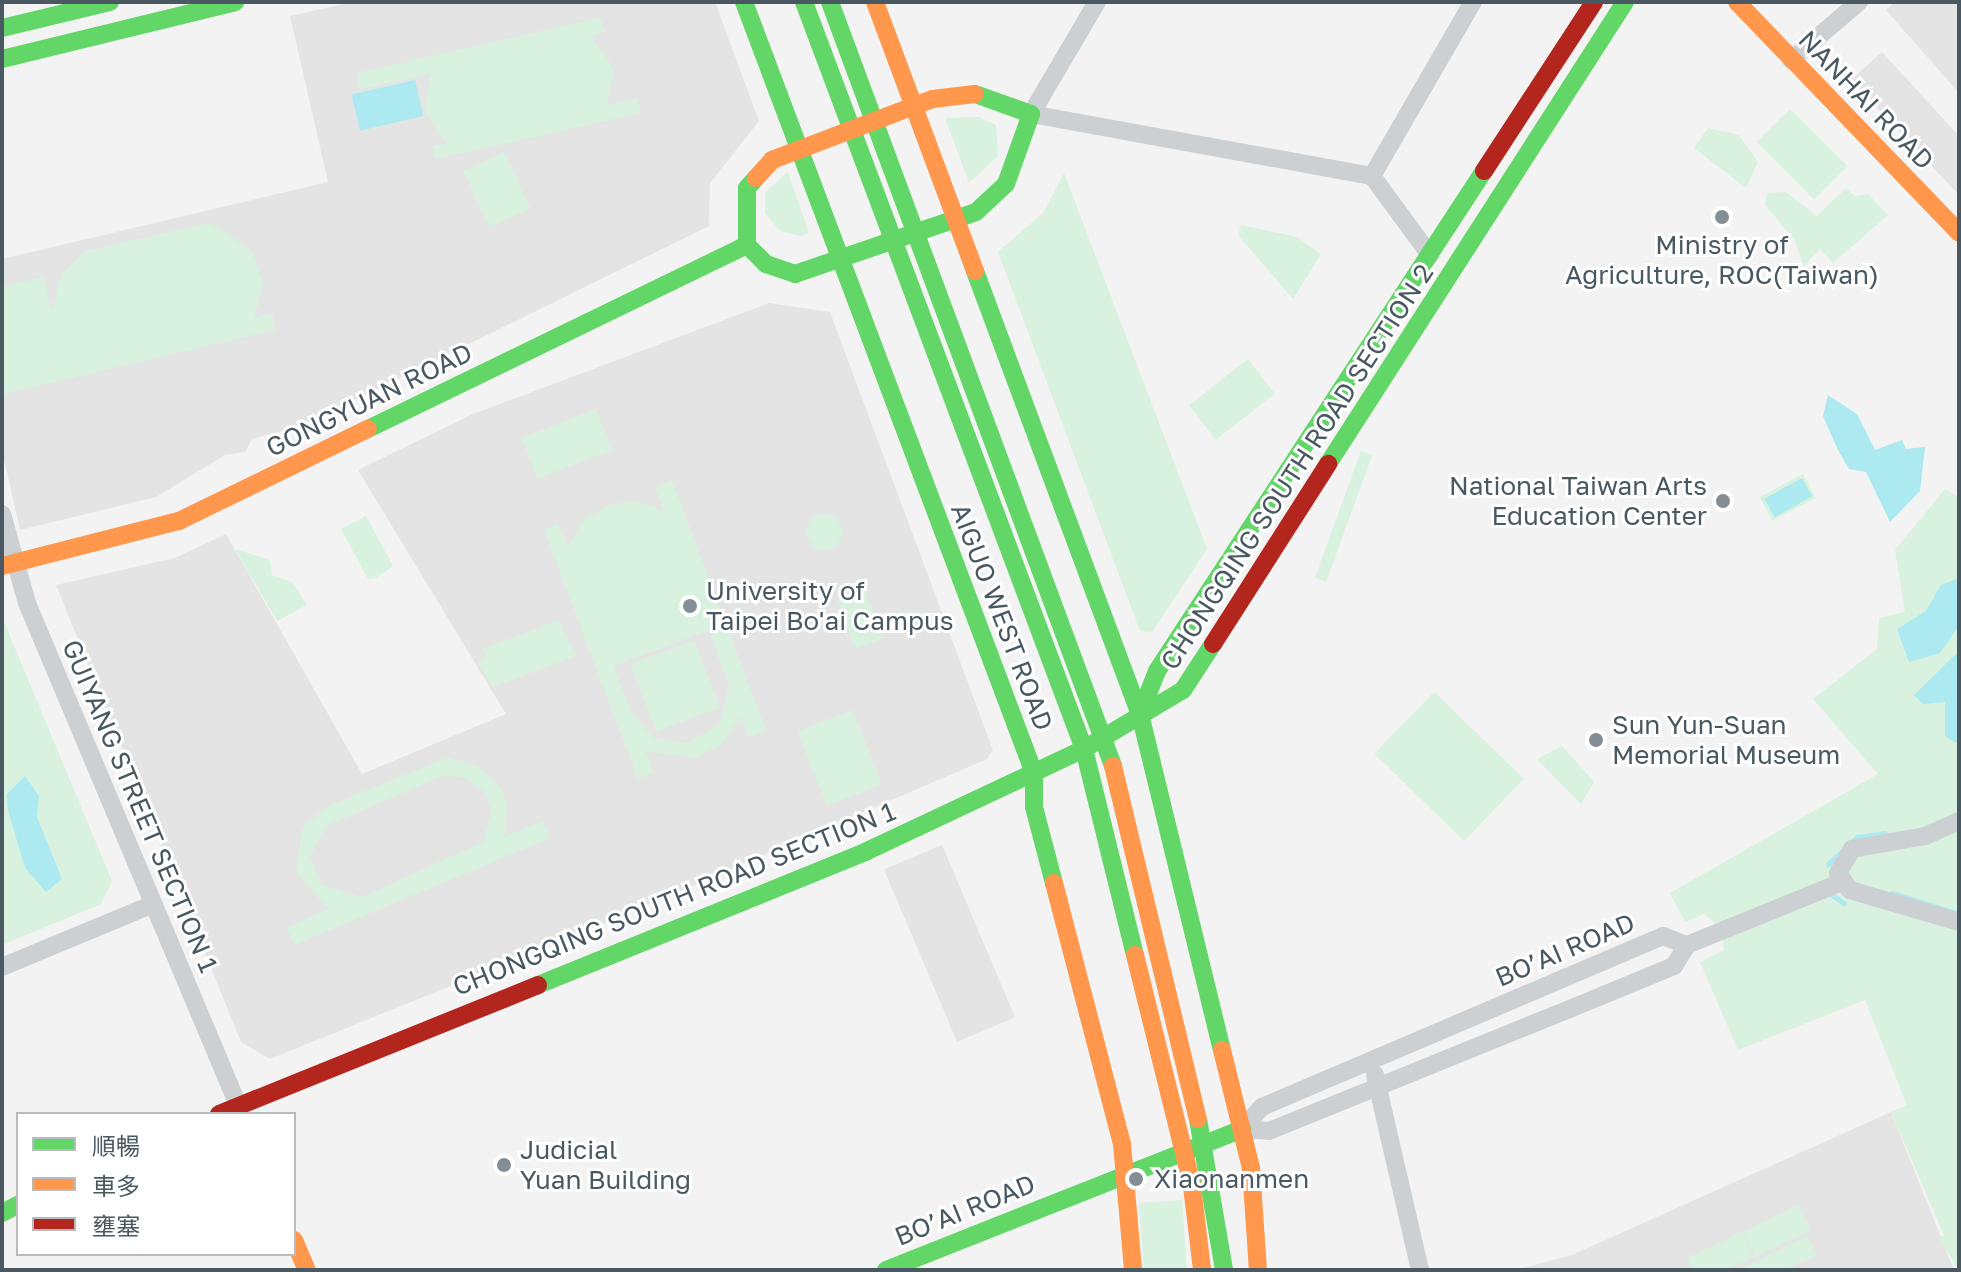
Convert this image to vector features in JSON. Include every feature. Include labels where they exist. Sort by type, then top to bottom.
[{"type":"street","points":[[2,28],[110,2]]},
{"type":"street","points":[[2,59],[235,2]]},
{"type":"street","name":"AIGUO WEST ROAD","points":[[744,2],[794,151],[1034,773],[1034,807],[1125,1175],[1133,1270]]},
{"type":"street","name":"AIGUO WEST ROAD","points":[[804,2],[1084,749],[1183,1152],[1202,1270]]},
{"type":"street","name":"AIGUO WEST ROAD","points":[[830,2],[915,237],[1106,736],[1204,1144],[1224,1270]]},
{"type":"street","points":[[875,2],[1140,714],[1242,1129],[1258,1270]]},
{"type":"street","points":[[1097,2],[1031,114],[1006,184],[993,200],[915,237],[838,263],[782,272],[747,245],[747,188],[759,170],[794,151],[913,106],[975,94],[1031,114],[1372,176],[1430,255]]},
{"type":"street","points":[[1372,176],[1473,2]]},
{"type":"street","name":"CHONGQING SOUTH ROAD SECTION 2","points":[[1140,714],[1157,671],[1594,2]]},
{"type":"street","name":"CHONGQING SOUTH ROAD SECTION 2","points":[[1140,714],[1188,684],[1625,2]]},
{"type":"street","name":"NANHAI ROAD","points":[[1737,2],[1959,233]]},
{"type":"street","points":[[1791,60],[1859,2]]},
{"type":"street","name":"GONGYUAN ROAD","points":[[8,564],[179,521],[747,245]]},
{"type":"street","name":"GUIYANG STREET SECTION 1","points":[[2,514],[8,564],[240,1110]]},
{"type":"street","name":"CHONGQING SOUTH ROAD SECTION 1","points":[[240,1110],[865,852],[1084,749],[1140,714]]},
{"type":"street","points":[[1840,883],[1843,858],[1852,849],[1925,836],[1959,821]]},
{"type":"street","points":[[1687,945],[1840,883],[1959,922]]},
{"type":"street","points":[[2,967],[153,904]]},
{"type":"street","name":"BO’AI ROAD","points":[[886,1270],[1242,1129],[1269,1131],[1674,966],[1687,945],[1663,936],[1262,1107],[1242,1129]]},
{"type":"street","points":[[1370,1061],[1379,1086],[1420,1270]]},
{"type":"street","points":[[296,1245],[307,1270]]},
{"type":"shaded area","points":[[353,2],[715,2],[759,121],[710,183],[709,226],[304,425],[252,439],[245,452],[225,455],[156,497],[20,530],[2,450],[2,259],[328,182],[290,16]]},
{"type":"shaded area","points":[[1895,2],[1959,2],[1959,93],[1886,10]]},
{"type":"shaded area","points":[[1882,52],[1959,136],[1959,195],[1851,80]]},
{"type":"shaded area","name":"University of Taipei Bo'ai Campus","points":[[769,303],[830,312],[993,750],[987,759],[594,928],[270,1059],[241,1042],[56,585],[175,558],[226,534],[362,774],[506,714],[358,470],[473,414]]},
{"type":"shaded area","points":[[942,845],[1015,1017],[957,1042],[884,870]]},
{"type":"shaded area","points":[[1891,1112],[1954,1270],[1516,1270],[1572,1255]]},
{"type":"green space","points":[[600,18],[605,32],[591,36],[614,69],[607,105],[637,98],[641,113],[435,159],[432,146],[447,143],[425,113],[430,74],[360,89],[357,73]]},
{"type":"green space","points":[[1790,109],[1847,166],[1814,200],[1757,142]]},
{"type":"green space","points":[[980,117],[996,125],[998,156],[969,183],[945,118]]},
{"type":"green space","points":[[1708,128],[1739,135],[1758,162],[1746,188],[1694,148]]},
{"type":"green space","points":[[504,152],[530,208],[489,227],[463,171]]},
{"type":"green space","points":[[788,172],[809,233],[800,236],[780,231],[765,213],[765,192]]},
{"type":"green space","points":[[1064,173],[1207,549],[1152,632],[1140,631],[998,252],[1044,212]]},
{"type":"green space","points":[[1846,188],[1855,196],[1868,194],[1888,215],[1833,263],[1820,249],[1804,266],[1794,239],[1765,205],[1767,193],[1786,192],[1817,216]]},
{"type":"green space","points":[[210,223],[252,251],[263,284],[254,318],[272,313],[275,330],[3,394],[2,287],[43,277],[52,314],[61,274],[85,251]]},
{"type":"green space","points":[[1241,225],[1297,237],[1321,254],[1293,299],[1238,235]]},
{"type":"green space","points":[[1248,359],[1275,394],[1216,440],[1189,405]]},
{"type":"green space","points":[[596,409],[612,450],[537,479],[521,438]]},
{"type":"green space","points":[[1361,451],[1372,455],[1326,582],[1315,578]]},
{"type":"green space","points":[[1803,474],[1816,498],[1772,521],[1760,497]]},
{"type":"green space","points":[[672,480],[766,731],[749,737],[741,717],[721,745],[695,758],[646,751],[653,773],[638,779],[544,530],[558,524],[568,546],[584,520],[606,506],[634,501],[663,510],[655,487]],"holes":[[[709,630],[729,686],[719,725],[688,743],[654,738],[631,713],[614,666]]]},
{"type":"green space","points":[[1945,489],[1959,498],[1959,1270],[1939,1238],[1944,1235],[1891,1112],[1907,1105],[1865,1000],[1738,1050],[1700,962],[1724,950],[1722,929],[1704,914],[1685,922],[1670,893],[1878,774],[1813,699],[1877,649],[1879,618],[1905,612],[1895,550]]},
{"type":"green space","points":[[824,514],[837,519],[842,532],[837,545],[824,550],[811,545],[806,532],[811,519]]},
{"type":"green space","points":[[366,516],[393,566],[376,578],[368,579],[341,529]]},
{"type":"green space","points":[[235,549],[270,560],[272,575],[292,582],[307,605],[277,621]]},
{"type":"green space","points":[[865,590],[883,639],[856,649],[838,600]]},
{"type":"green space","points":[[2,617],[112,881],[101,904],[2,945]]},
{"type":"green space","points":[[559,620],[576,656],[493,687],[478,662],[487,657],[483,649]]},
{"type":"green space","points":[[694,640],[720,707],[656,732],[631,664]]},
{"type":"green space","points":[[1434,692],[1524,779],[1464,841],[1374,754]]},
{"type":"green space","points":[[853,710],[882,785],[827,806],[798,731]]},
{"type":"green space","points":[[1562,746],[1594,782],[1581,804],[1537,759]]},
{"type":"green space","points":[[448,758],[478,766],[499,785],[508,806],[504,837],[543,821],[550,838],[294,945],[287,928],[328,909],[296,872],[303,827],[326,807]],"holes":[[[442,776],[463,777],[485,792],[492,812],[483,842],[362,897],[322,885],[310,857],[326,826]]]},
{"type":"green space","points":[[1182,1200],[1187,1270],[1144,1270],[1139,1203]]},
{"type":"green space","points":[[1798,1205],[1810,1230],[1755,1257],[1743,1232]]},
{"type":"green space","points":[[1742,1232],[1754,1257],[1726,1270],[1693,1270],[1687,1258]]},
{"type":"green space","points":[[1808,1236],[1817,1255],[1785,1270],[1738,1270]]},
{"type":"water","points":[[415,80],[423,116],[360,131],[352,95]]},
{"type":"water","points":[[1828,395],[1857,414],[1875,450],[1902,440],[1906,449],[1925,447],[1920,491],[1890,522],[1866,472],[1849,469],[1838,450],[1823,416]]},
{"type":"water","points":[[1802,478],[1812,496],[1775,517],[1764,499]]},
{"type":"water","points":[[1959,578],[1958,627],[1940,653],[1909,662],[1897,629],[1926,611],[1941,585]]},
{"type":"water","points":[[1959,651],[1958,744],[1945,736],[1945,702],[1923,704],[1914,695]]},
{"type":"water","points":[[25,776],[39,796],[37,817],[62,879],[46,892],[25,868],[8,810],[7,794]]},
{"type":"waterway","points":[[1828,864],[1857,837],[1885,833]]},
{"type":"waterway","points":[[1829,893],[1844,903]]},
{"type":"waterway","points":[[1892,893],[1959,914]]},
{"type":"traffic: fast","points":[[2,28],[110,2]]},
{"type":"traffic: fast","points":[[2,59],[235,2]]},
{"type":"traffic: fast","points":[[744,2],[1034,773],[1034,807],[1054,883]]},
{"type":"traffic: fast","points":[[804,2],[1084,749],[1135,955]]},
{"type":"traffic: fast","points":[[830,2],[1113,766]]},
{"type":"traffic: fast","points":[[1328,464],[1625,2]]},
{"type":"traffic: fast","points":[[756,178],[747,188],[747,245],[766,264],[795,274],[976,212],[1006,184],[1031,114],[975,94]]},
{"type":"traffic: fast","points":[[1140,714],[1157,671],[1484,171]]},
{"type":"traffic: fast","points":[[368,429],[747,245]]},
{"type":"traffic: fast","points":[[975,271],[1140,714],[1222,1050]]},
{"type":"traffic: fast","points":[[538,985],[865,852],[1084,749],[1183,690],[1213,644]]},
{"type":"traffic: fast","points":[[1198,1119],[1224,1270]]},
{"type":"traffic: fast","points":[[886,1270],[1242,1129]]},
{"type":"traffic: fast","points":[[2,1213],[16,1206]]},
{"type":"traffic: slow","points":[[875,2],[975,271]]},
{"type":"traffic: slow","points":[[1737,2],[1959,233]]},
{"type":"traffic: slow","points":[[756,178],[772,160],[933,99],[975,94]]},
{"type":"traffic: slow","points":[[2,566],[179,521],[368,429]]},
{"type":"traffic: slow","points":[[1113,766],[1198,1119]]},
{"type":"traffic: slow","points":[[1054,883],[1122,1144],[1133,1270]]},
{"type":"traffic: slow","points":[[1135,955],[1192,1186],[1202,1270]]},
{"type":"traffic: slow","points":[[1222,1050],[1251,1168],[1258,1270]]},
{"type":"traffic: slow","points":[[296,1245],[307,1270]]},
{"type":"traffic: jam","points":[[1484,171],[1594,2]]},
{"type":"traffic: jam","points":[[1213,644],[1328,464]]},
{"type":"traffic: jam","points":[[224,1112],[538,985]]},
{"type":"place","name":"Ministry of Agriculture, ROC(Taiwan)","points":[[1722,217]]},
{"type":"place","name":"National Taiwan Arts Education Center","points":[[1723,501]]},
{"type":"place","name":"University of Taipei Bo'ai Campus","points":[[690,606]]},
{"type":"place","name":"Sun Yun-Suan Memorial Museum","points":[[1596,740]]},
{"type":"place","name":"Judicial Yuan Building","points":[[504,1165]]},
{"type":"place","name":"Xiaonanmen","points":[[1136,1179]]}]
